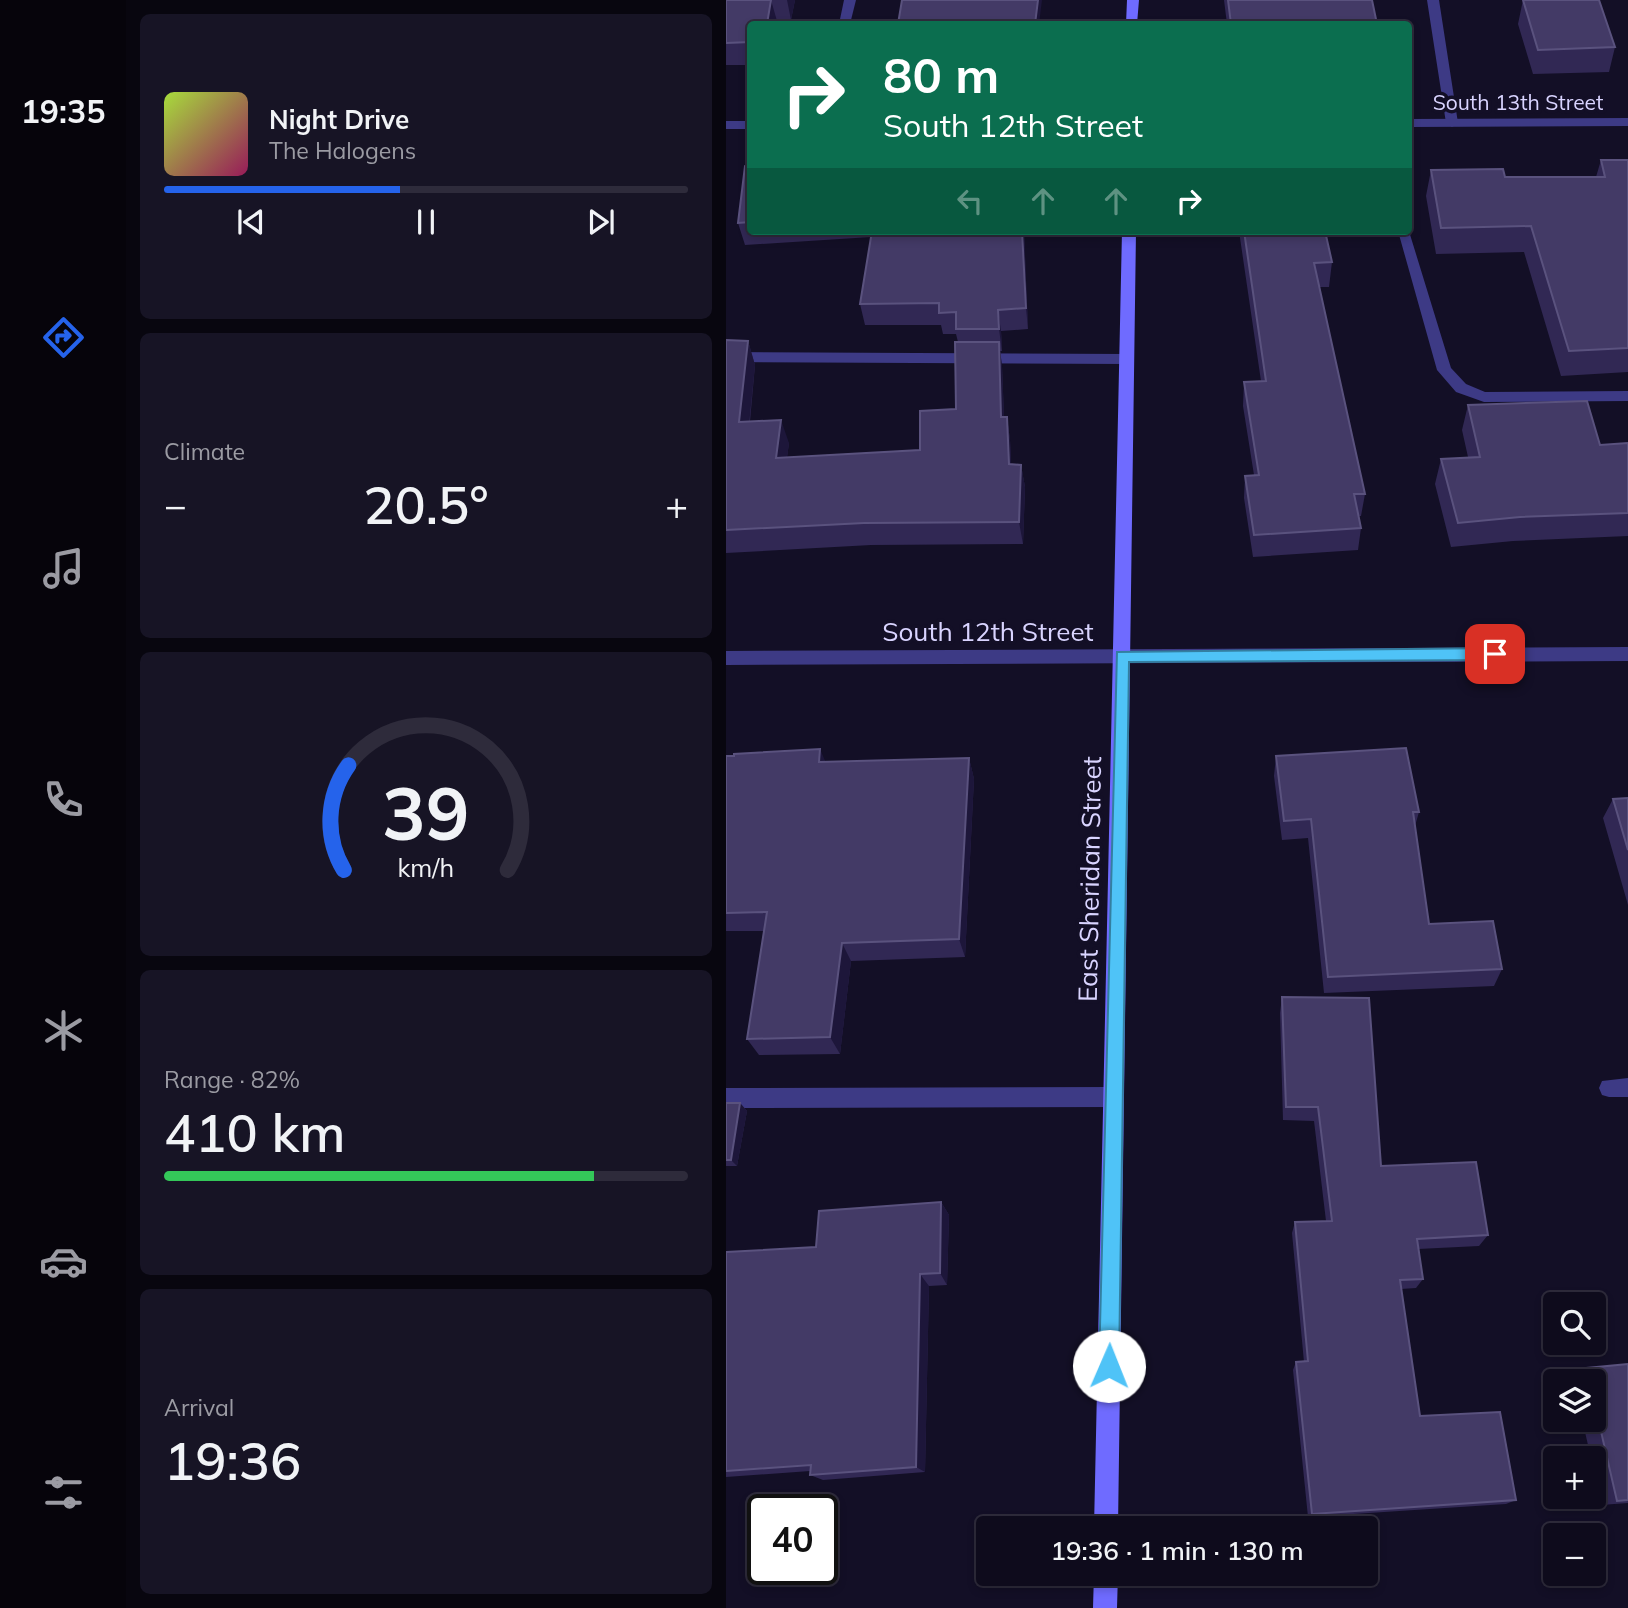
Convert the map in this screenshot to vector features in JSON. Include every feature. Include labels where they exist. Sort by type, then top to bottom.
[{"type":"street","points":[[845,21],[850,0]]},
{"type":"street","points":[[1132,21],[1133,0]]},
{"type":"street","points":[[1433,0],[1452,122]]},
{"type":"street","name":"South 13th Street","points":[[1412,123],[1628,122]]},
{"type":"street","points":[[726,125],[747,125]]},
{"type":"street","name":"East Sheridan Street","points":[[1106,1516],[1129,235]]},
{"type":"street","points":[[1406,235],[1444,370],[1461,388],[1484,397],[1628,396]]},
{"type":"street","points":[[726,357],[1127,359]]},
{"type":"street","name":"South 12th Street","points":[[726,658],[1628,654]]},
{"type":"street","points":[[726,1098],[1114,1097]]},
{"type":"street","points":[[1105,1608],[1106,1586]]},
{"type":"building","points":[[726,0],[771,0],[768,21],[747,21],[747,42],[726,43]]},
{"type":"building","points":[[902,0],[1038,0],[1035,21],[898,21]]},
{"type":"building","points":[[1228,0],[1372,0],[1376,21],[1231,21]]},
{"type":"building","points":[[1523,0],[1599,0],[1615,47],[1538,50]]},
{"type":"building","points":[[1601,160],[1628,160],[1628,348],[1569,351],[1531,226],[1441,228],[1431,170],[1503,169],[1505,177],[1605,177]]},
{"type":"building","points":[[745,166],[747,222],[738,223]]},
{"type":"building","points":[[871,235],[1022,235],[1026,308],[998,310],[999,329],[956,329],[956,312],[939,313],[939,303],[860,304]]},
{"type":"building","points":[[1245,235],[1326,235],[1332,262],[1314,263],[1365,494],[1354,494],[1361,528],[1254,535],[1245,476],[1259,475],[1244,382],[1266,381]]},
{"type":"building","points":[[726,340],[748,341],[739,422],[781,420],[776,458],[920,450],[920,411],[956,409],[955,342],[999,342],[1001,417],[1007,417],[1009,464],[1021,465],[1019,522],[864,523],[726,530]]},
{"type":"building","points":[[1587,401],[1600,445],[1628,443],[1628,513],[1520,517],[1458,523],[1441,459],[1480,457],[1468,405]]},
{"type":"building","points":[[1406,748],[1419,812],[1413,812],[1429,924],[1493,921],[1502,969],[1328,977],[1311,819],[1284,821],[1276,756]]},
{"type":"building","points":[[820,749],[819,762],[969,758],[959,939],[842,943],[830,1037],[747,1039],[767,912],[726,913],[726,756]]},
{"type":"building","points":[[1628,798],[1628,850],[1613,799]]},
{"type":"building","points":[[1282,997],[1369,998],[1381,1166],[1476,1162],[1488,1235],[1417,1239],[1423,1279],[1400,1280],[1420,1416],[1500,1412],[1516,1500],[1312,1514],[1296,1362],[1308,1361],[1295,1222],[1332,1221],[1318,1107],[1286,1107]]},
{"type":"building","points":[[726,1103],[740,1103],[731,1160],[726,1160]]},
{"type":"building","points":[[941,1202],[940,1273],[920,1274],[916,1467],[810,1475],[811,1465],[726,1471],[726,1252],[816,1247],[819,1211]]},
{"type":"building","points":[[1628,1364],[1628,1500],[1617,1501],[1601,1432],[1606,1432],[1606,1369],[1587,1368]]},
{"type":"route","points":[[1109,1366],[1122,656],[1495,654]]}]
